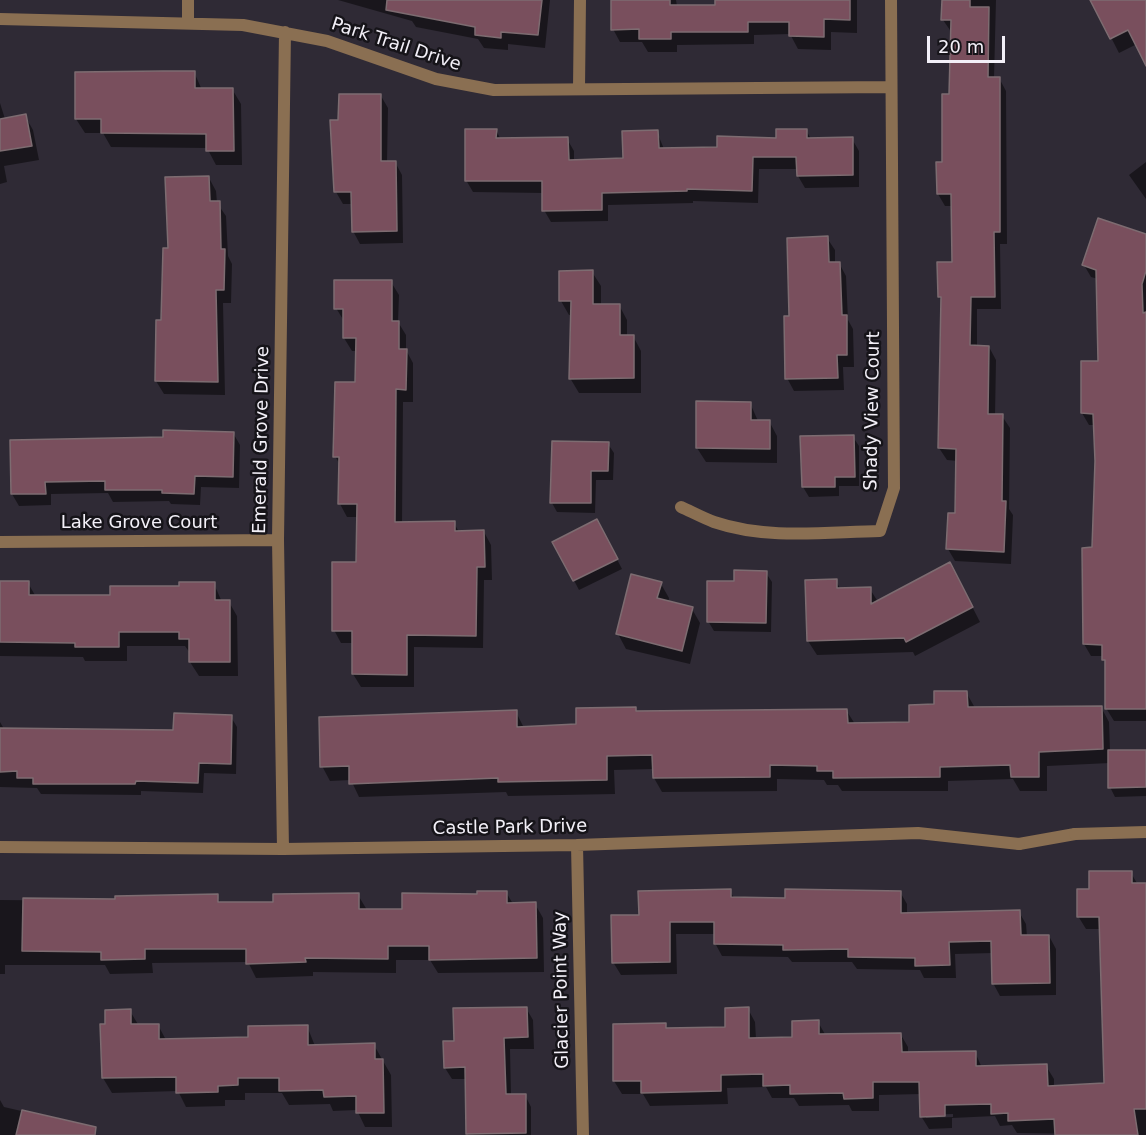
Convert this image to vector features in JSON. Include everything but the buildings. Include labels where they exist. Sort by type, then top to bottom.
[{"type":"street","points":[[188,0],[188,22]]},
{"type":"street","points":[[579,88],[580,0]]},
{"type":"street","points":[[891,0],[891,87]]},
{"type":"street","name":"Park Trail Drive","points":[[0,19],[243,25],[327,41],[436,79],[494,90],[891,87]]},
{"type":"street","name":"Emerald Grove Drive","points":[[283,849],[278,540],[285,32]]},
{"type":"street","name":"Shady View Court","points":[[681,507],[714,522],[754,531],[782,533],[880,531],[894,488],[891,87]]},
{"type":"street","name":"Lake Grove Court","points":[[0,542],[278,540]]},
{"type":"street","name":"Castle Park Drive","points":[[0,847],[283,849],[577,845],[918,833],[1019,844],[1075,834],[1146,832]]},
{"type":"street","name":"Glacier Point Way","points":[[577,845],[583,1135]]}]
